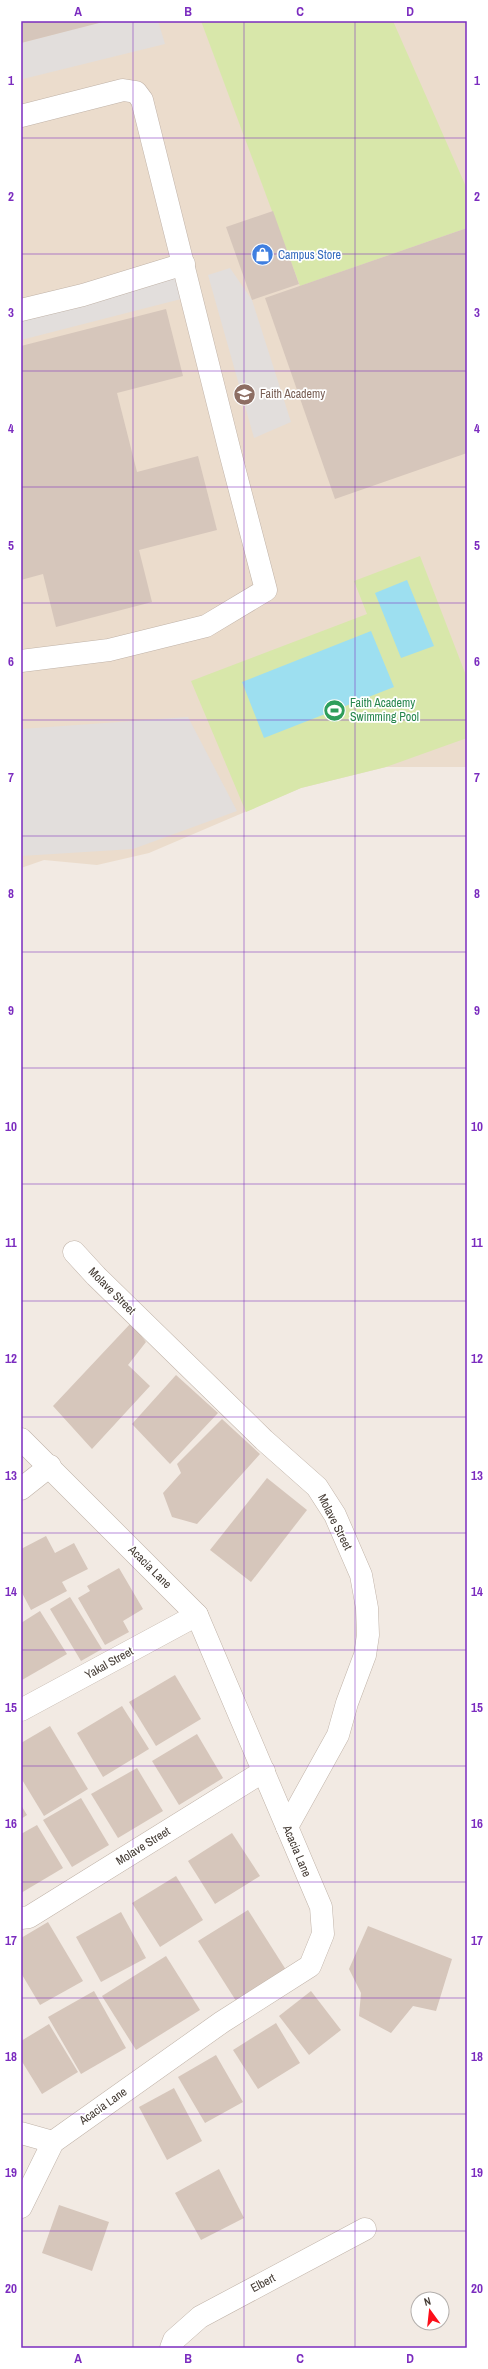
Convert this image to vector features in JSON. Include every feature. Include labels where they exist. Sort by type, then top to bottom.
[{"type":"street","points":[[21,116],[123,90],[136,92],[142,100],[266,590],[206,626],[109,650],[21,661]]},
{"type":"street","points":[[21,310],[83,295],[184,264]]},
{"type":"street","name":"Molave Street","points":[[74,1252],[96,1276],[264,1440],[317,1487],[335,1515],[361,1575],[367,1608],[368,1635],[365,1655],[347,1703],[338,1735],[287,1827]]},
{"type":"street","name":"Acacia Lane","points":[[21,1439],[50,1466],[197,1615],[321,1908],[323,1934],[310,1966],[222,2022],[53,2142],[21,2207]]},
{"type":"street","points":[[21,1489],[50,1466]]},
{"type":"street","name":"Yakal Street","points":[[21,1710],[197,1615]]},
{"type":"street","name":"Molave Street","points":[[21,1918],[29,1917],[264,1771]]},
{"type":"street","points":[[21,2133],[53,2142]]},
{"type":"street","name":"Elbert","points":[[171,2348],[174,2340],[200,2317],[365,2229]]},
{"type":"shaded area","name":"Faith Academy","points":[[21,21],[467,21],[467,767],[386,767],[301,788],[149,853],[97,865],[44,860],[21,868]]},
{"type":"shaded area","points":[[105,21],[158,21],[165,44],[23,79],[21,43]]},
{"type":"shaded area","points":[[230,268],[252,300],[291,422],[254,438],[208,275]]},
{"type":"shaded area","points":[[179,274],[185,298],[21,340],[21,315]]},
{"type":"shaded area","points":[[188,717],[237,811],[133,849],[21,856],[21,729]]},
{"type":"green space","points":[[201,21],[393,21],[467,189],[467,228],[300,286]]},
{"type":"green space","name":"Faith Academy Swimming Pool","points":[[420,556],[467,678],[467,738],[386,767],[301,788],[246,812],[191,681],[367,614],[354,581]]},
{"type":"water","points":[[407,580],[434,646],[401,658],[375,593]]},
{"type":"water","points":[[371,631],[394,687],[264,738],[242,682]]},
{"type":"building","points":[[21,21],[103,21],[103,22],[21,43]]},
{"type":"building","name":"Campus Store","points":[[273,211],[299,284],[252,300],[226,227]]},
{"type":"building","points":[[467,228],[467,453],[335,499],[265,298]]},
{"type":"building","points":[[166,309],[183,376],[117,393],[137,472],[198,456],[217,530],[139,550],[152,602],[56,627],[43,574],[21,580],[21,346]]},
{"type":"building","points":[[131,1323],[146,1342],[128,1365],[150,1386],[92,1449],[53,1406]]},
{"type":"building","points":[[176,1375],[218,1413],[170,1464],[132,1424]]},
{"type":"building","points":[[222,1419],[260,1454],[197,1524],[172,1517],[163,1493],[181,1473],[177,1464]]},
{"type":"building","points":[[267,1478],[307,1510],[251,1582],[210,1550]]},
{"type":"building","points":[[46,1536],[55,1553],[74,1543],[88,1569],[62,1582],[67,1591],[31,1610],[21,1591],[21,1549]]},
{"type":"building","points":[[119,1568],[143,1609],[123,1621],[129,1632],[105,1645],[78,1598],[90,1591],[87,1586]]},
{"type":"building","points":[[70,1597],[102,1649],[81,1661],[50,1609]]},
{"type":"building","points":[[40,1611],[67,1654],[22,1680],[21,1623]]},
{"type":"building","points":[[175,1675],[201,1719],[156,1746],[129,1702]]},
{"type":"building","points":[[122,1706],[149,1749],[103,1777],[77,1733]]},
{"type":"building","points":[[50,1726],[88,1789],[44,1816],[21,1778],[21,1743]]},
{"type":"building","points":[[197,1734],[223,1778],[179,1805],[152,1761]]},
{"type":"building","points":[[137,1768],[163,1811],[118,1838],[91,1794]]},
{"type":"building","points":[[81,1798],[109,1845],[72,1867],[43,1820]]},
{"type":"building","points":[[21,1805],[27,1815],[21,1819]]},
{"type":"building","points":[[37,1825],[63,1868],[21,1893],[21,1834]]},
{"type":"building","points":[[232,1833],[260,1876],[215,1904],[188,1861]]},
{"type":"building","points":[[176,1876],[203,1920],[160,1947],[132,1903]]},
{"type":"building","points":[[248,1910],[288,1973],[238,2004],[198,1941]]},
{"type":"building","points":[[121,1912],[146,1958],[101,1982],[76,1937]]},
{"type":"building","points":[[48,1922],[83,1981],[40,2005],[21,1973],[21,1938]]},
{"type":"building","points":[[368,1926],[452,1959],[436,2011],[413,2006],[391,2033],[359,2016],[361,1993],[349,1969]]},
{"type":"building","points":[[166,1956],[200,2010],[136,2050],[102,1996]]},
{"type":"building","points":[[94,1991],[126,2048],[81,2074],[48,2017]]},
{"type":"building","points":[[311,1991],[341,2030],[309,2055],[279,2016]]},
{"type":"building","points":[[276,2023],[300,2063],[258,2089],[233,2050]]},
{"type":"building","points":[[49,2024],[78,2072],[42,2094],[21,2060],[21,2041]]},
{"type":"building","points":[[216,2055],[243,2102],[205,2123],[178,2077]]},
{"type":"building","points":[[174,2088],[202,2141],[167,2160],[139,2107]]},
{"type":"building","points":[[219,2169],[244,2218],[201,2240],[175,2193]]},
{"type":"building","points":[[59,2205],[109,2222],[92,2271],[42,2253]]},
{"type":"place","name":"Campus Store","points":[[262,255]]},
{"type":"place","name":"Faith Academy","points":[[244,394]]},
{"type":"place","name":"Faith Academy Swimming Pool","points":[[335,710]]}]
